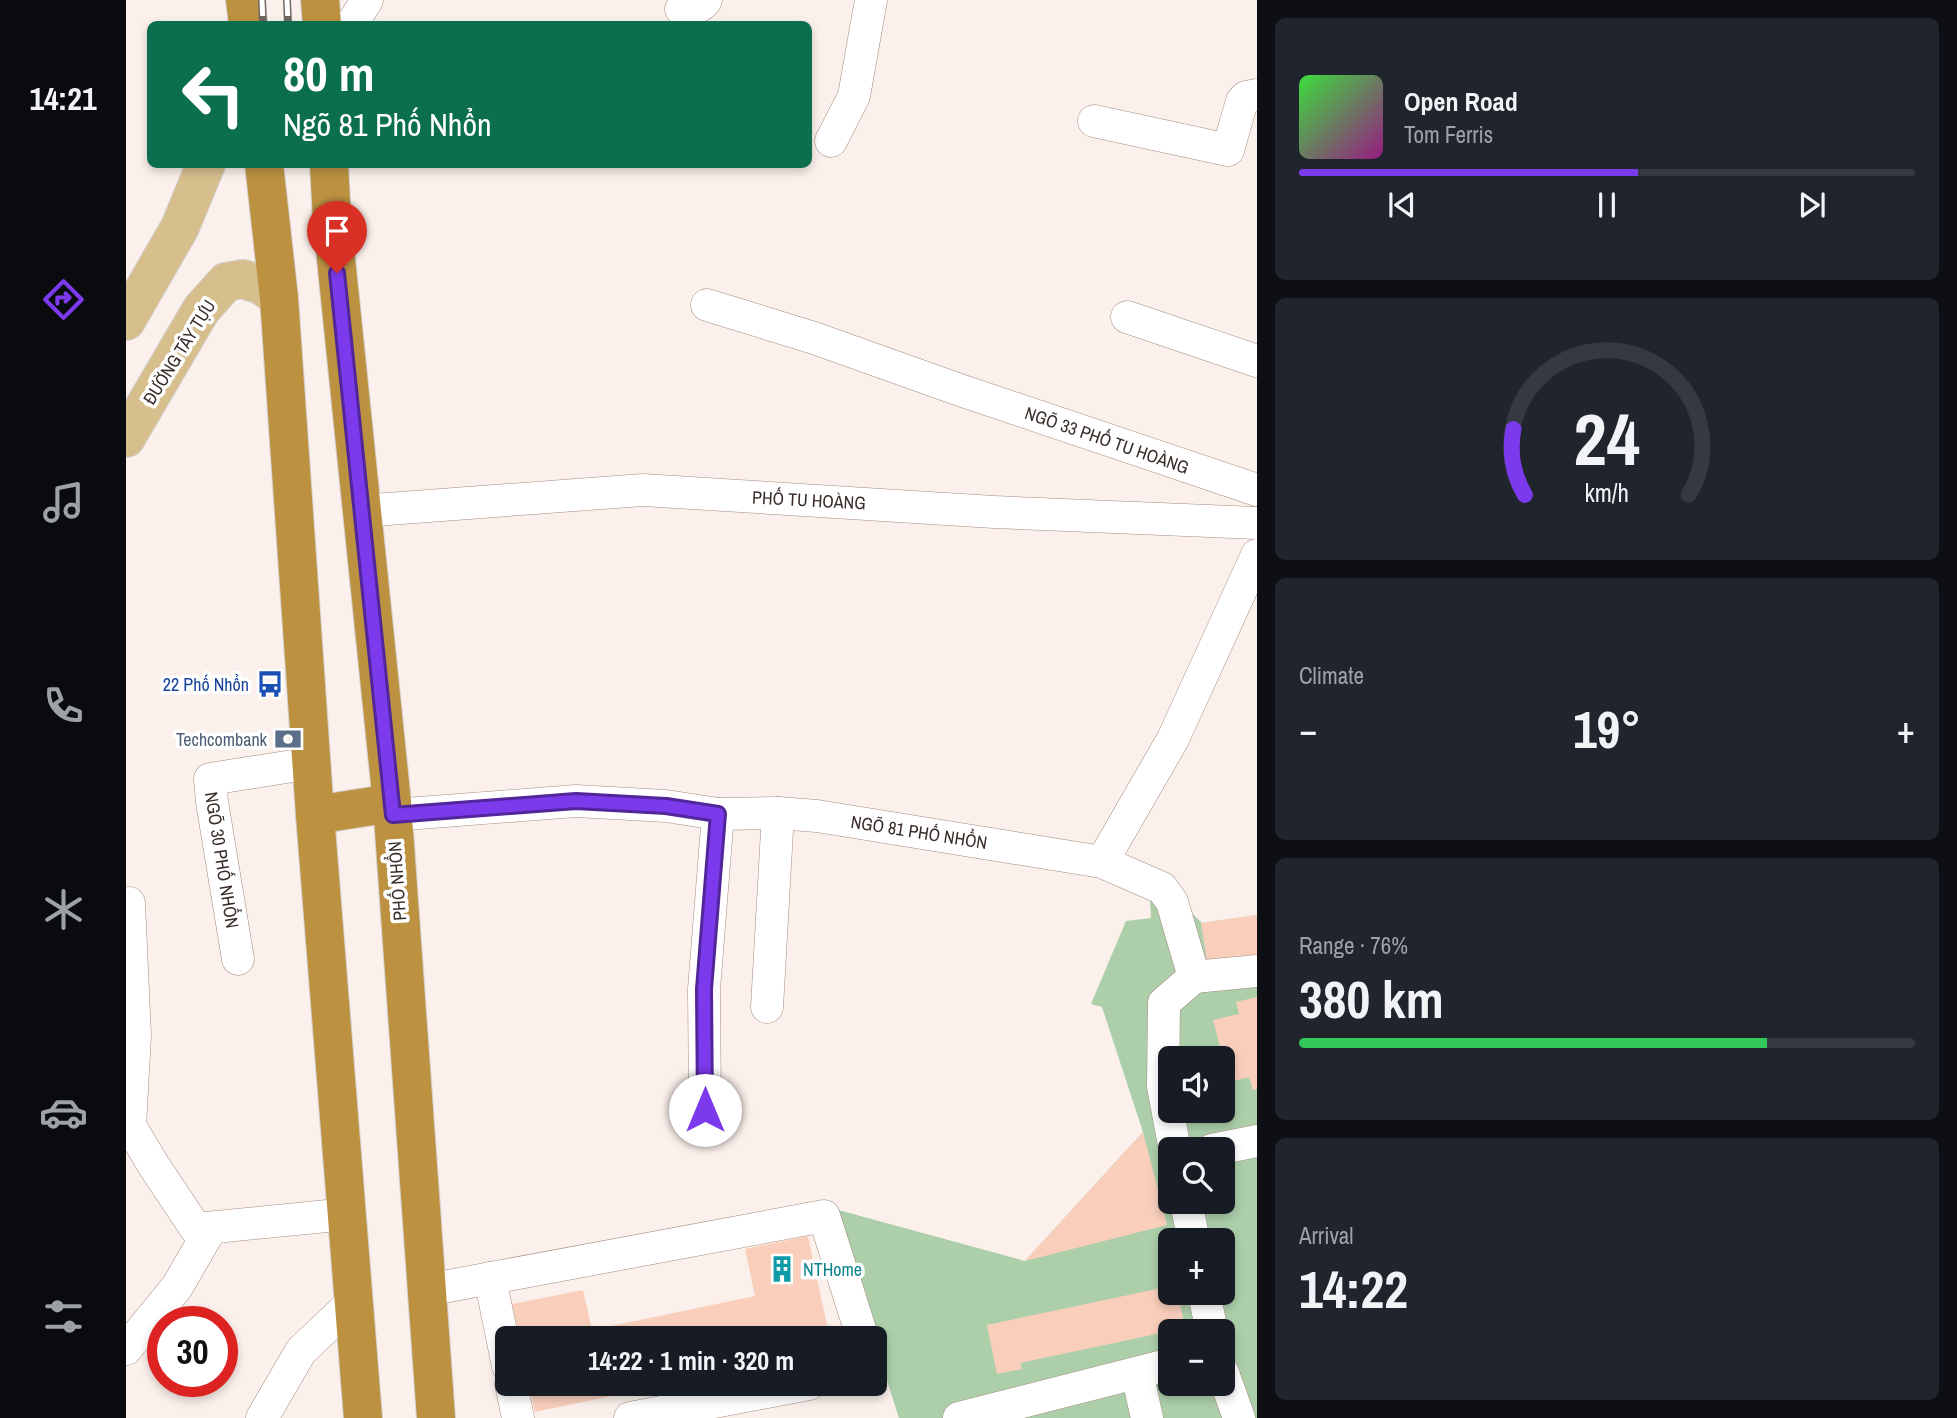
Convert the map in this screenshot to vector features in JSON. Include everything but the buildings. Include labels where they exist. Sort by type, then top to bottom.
[{"type":"highway","points":[[243,0],[247,21]]},
{"type":"highway","points":[[320,0],[322,21]]},
{"type":"highway","points":[[264,168],[279,298],[315,815],[363,1418]]},
{"type":"highway","name":"PHỐ NHỔN","points":[[329,168],[331,220],[392,809],[436,1418]]},
{"type":"highway","points":[[315,815],[392,809]]},
{"type":"main road","points":[[240,21],[243,0]]},
{"type":"main road","points":[[126,321],[180,227],[204,168]]},
{"type":"main road","name":"ĐƯỜNG TÂY TỰU","points":[[126,438],[201,310],[226,282],[243,279],[261,285],[279,298]]},
{"type":"street","points":[[354,21],[367,0]]},
{"type":"street","points":[[831,141],[854,96],[871,0]]},
{"type":"street","points":[[1094,121],[1228,150],[1242,101],[1246,97],[1257,95]]},
{"type":"street","name":"NGÕ 33 PHỐ TU HOÀNG","points":[[707,305],[814,338],[1257,490]]},
{"type":"street","points":[[1128,317],[1257,361]]},
{"type":"street","name":"PHỐ TU HOÀNG","points":[[361,511],[643,490],[980,511],[1256,519]]},
{"type":"street","points":[[1102,862],[1173,739],[1257,555]]},
{"type":"street","name":"NGÕ 30 PHỐ NHỔN","points":[[238,959],[210,779],[312,763]]},
{"type":"street","name":"NGÕ 81 PHỐ NHỔN","points":[[392,809],[576,801],[666,806],[718,814],[778,813],[817,816],[1102,862],[1163,888],[1172,902],[1194,977]]},
{"type":"street","points":[[767,1007],[778,813]]},
{"type":"street","points":[[705,1110],[704,989],[718,814]]},
{"type":"street","points":[[129,903],[135,1035],[130,1126],[197,1229],[347,1214]]},
{"type":"street","points":[[1173,1137],[1163,1086],[1164,1003],[1194,977],[1257,971]]},
{"type":"street","points":[[1235,1145],[1257,1141]]},
{"type":"street","points":[[427,1290],[824,1216],[859,1326]]},
{"type":"street","points":[[126,1349],[177,1287],[211,1228]]},
{"type":"street","points":[[490,1278],[500,1326]]},
{"type":"street","points":[[262,1418],[301,1350],[354,1301]]},
{"type":"street","points":[[959,1418],[1158,1367]]},
{"type":"street","points":[[1137,1373],[1147,1418]]},
{"type":"street","points":[[513,1396],[518,1418]]},
{"type":"street","points":[[630,1418],[746,1396]]},
{"type":"street","points":[[1231,1396],[1239,1418]]},
{"type":"green space","points":[[1150,901],[1180,902],[1202,923],[1257,915],[1257,1418],[899,1418],[887,1381],[887,1326],[869,1326],[831,1208],[1025,1261],[1143,1132],[1102,1007],[1091,1004],[1126,921],[1151,918]]},
{"type":"railway","points":[[262,0],[263,21]]},
{"type":"railway","points":[[287,0],[288,21]]},
{"type":"place","name":"22 Phố Nhổn","points":[[270,684]]},
{"type":"place","name":"Techcombank","points":[[288,739]]},
{"type":"place","name":"NTHome","points":[[782,1269]]},
{"type":"route","points":[[337,273],[393,815],[576,801],[666,806],[718,814],[704,989],[705,1110]]}]
